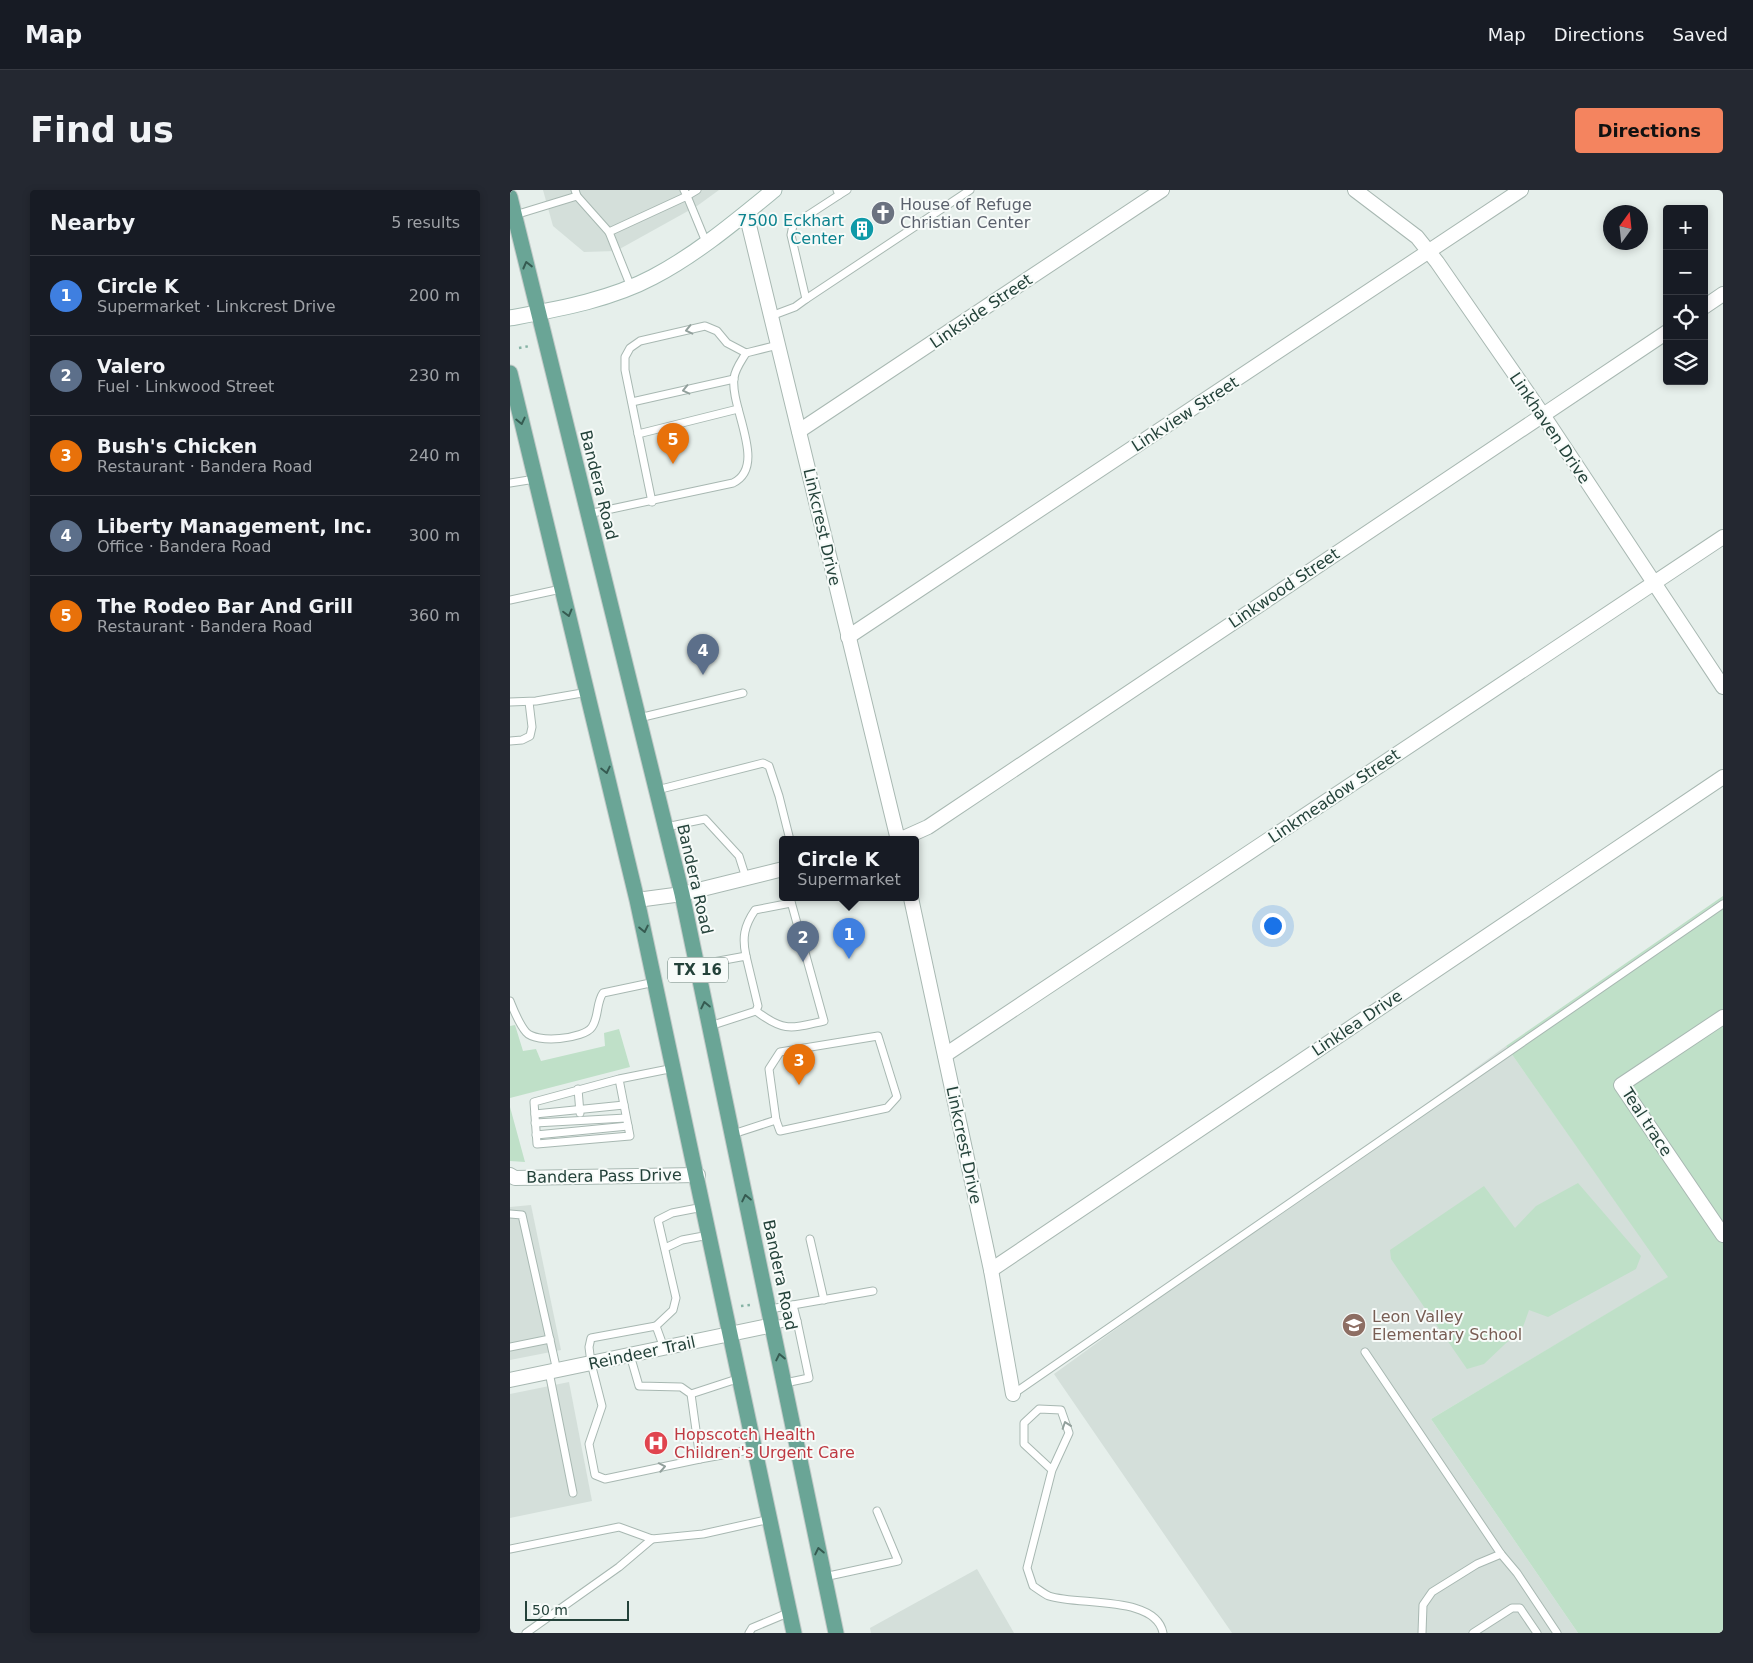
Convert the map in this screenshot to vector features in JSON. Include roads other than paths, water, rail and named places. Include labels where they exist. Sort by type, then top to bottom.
[{"type":"main road","points":[[510,318],[600,298],[653,277],[706,242],[774,190]]},
{"type":"main road","name":"Bandera Road","points":[[510,197],[682,894],[836,1633]]},
{"type":"main road","name":"TX 16","points":[[510,373],[561,589],[589,692],[656,982],[794,1633]]},
{"type":"street","name":"Linkside Street","points":[[799,431],[1162,190]]},
{"type":"street","name":"Linkhaven Drive","points":[[1355,190],[1416,237],[1428,254],[1437,262],[1543,415],[1723,687]]},
{"type":"street","name":"Linkview Street","points":[[848,637],[1522,190]]},
{"type":"street","name":"Linkcrest Drive","points":[[746,213],[897,836]]},
{"type":"street","points":[[1708,303],[1723,294]]},
{"type":"street","name":"Linkwood Street","points":[[907,836],[928,827],[1663,335]]},
{"type":"street","name":"Linkmeadow Street","points":[[945,1055],[1723,537]]},
{"type":"street","name":"Linklea Drive","points":[[990,1270],[1723,777]]},
{"type":"street","points":[[637,900],[682,894],[779,871]]},
{"type":"street","name":"Linkcrest Drive","points":[[913,901],[990,1270],[1012,1394]]},
{"type":"street","name":"Teal trace","points":[[1723,1017],[1621,1085],[1723,1235]]},
{"type":"street","name":"Bandera Pass Drive","points":[[510,1175],[516,1178],[554,1178],[698,1174]]},
{"type":"street","name":"Reindeer Trail","points":[[510,1380],[773,1325]]},
{"type":"lane","points":[[610,232],[685,193],[697,190]]},
{"type":"lane","points":[[806,299],[791,236],[793,225],[838,193],[847,190]]},
{"type":"lane","points":[[771,316],[795,307],[970,190]]},
{"type":"lane","points":[[514,215],[576,193],[610,232],[631,287]]},
{"type":"lane","points":[[685,193],[706,242]]},
{"type":"lane","points":[[652,502],[625,370],[625,357],[630,348],[640,341],[705,326],[717,331],[727,343],[746,353],[778,344]]},
{"type":"lane","points":[[588,514],[652,502],[733,483],[741,479],[748,466],[749,453],[738,409],[734,379],[746,353]]},
{"type":"lane","points":[[632,402],[734,379]]},
{"type":"lane","points":[[638,434],[738,409]]},
{"type":"lane","points":[[510,483],[535,479]]},
{"type":"lane","points":[[510,600],[561,589]]},
{"type":"lane","points":[[510,702],[529,702],[589,692]]},
{"type":"lane","points":[[639,718],[743,693]]},
{"type":"lane","points":[[510,741],[522,740],[530,736],[532,727],[529,702]]},
{"type":"lane","points":[[656,790],[763,763],[769,766],[774,778],[789,836]]},
{"type":"lane","points":[[666,827],[705,818],[739,856],[746,878]]},
{"type":"lane","points":[[756,1012],[758,1006],[742,939],[747,921],[755,910],[787,901]]},
{"type":"lane","points":[[756,1012],[773,1024],[790,1028],[824,1021],[791,901]]},
{"type":"lane","points":[[1012,1394],[1723,904]]},
{"type":"lane","points":[[697,965],[746,956]]},
{"type":"lane","points":[[510,1001],[527,1033],[536,1038],[552,1040],[584,1034],[592,1027],[599,999],[603,993],[656,982]]},
{"type":"lane","points":[[710,1026],[756,1012]]},
{"type":"lane","points":[[878,1036],[897,1097],[887,1108],[780,1131],[776,1120],[769,1069],[780,1052],[878,1036]]},
{"type":"lane","points":[[619,1078],[630,1136],[537,1144],[534,1102],[619,1078],[674,1068]]},
{"type":"lane","points":[[578,1089],[582,1139]]},
{"type":"lane","points":[[535,1114],[624,1105]]},
{"type":"lane","points":[[535,1123],[626,1118]]},
{"type":"lane","points":[[733,1134],[776,1120]]},
{"type":"lane","points":[[536,1135],[628,1126]]},
{"type":"lane","points":[[704,1207],[672,1213],[658,1220],[676,1298],[673,1310],[656,1326],[591,1338],[589,1347],[591,1363],[602,1406],[590,1444],[595,1475],[604,1479],[755,1449]]},
{"type":"lane","points":[[510,1214],[522,1216],[550,1338],[553,1371],[573,1493]]},
{"type":"lane","points":[[665,1248],[682,1240],[710,1234]]},
{"type":"lane","points":[[810,1239],[824,1300]]},
{"type":"lane","points":[[770,1309],[873,1291]]},
{"type":"lane","points":[[785,1383],[809,1378],[793,1305]]},
{"type":"lane","points":[[773,1325],[797,1320]]},
{"type":"lane","points":[[656,1326],[664,1348]]},
{"type":"lane","points":[[510,1347],[550,1338]]},
{"type":"lane","points":[[1365,1352],[1501,1554],[1517,1573],[1557,1633]]},
{"type":"lane","points":[[630,1355],[639,1386],[681,1387],[692,1394]]},
{"type":"lane","points":[[692,1394],[740,1378]]},
{"type":"lane","points":[[692,1394],[700,1459]]},
{"type":"lane","points":[[1052,1470],[1024,1444],[1024,1423],[1039,1409],[1061,1410],[1069,1433],[1052,1470],[1028,1568],[1033,1586],[1049,1596],[1143,1609],[1162,1625],[1163,1633]]},
{"type":"lane","points":[[824,1577],[898,1561],[877,1511]]},
{"type":"lane","points":[[510,1549],[619,1527],[652,1539],[703,1534],[770,1519]]},
{"type":"lane","points":[[526,1633],[619,1567],[652,1539]]},
{"type":"lane","points":[[1422,1633],[1423,1605],[1432,1592],[1477,1564],[1501,1554]]},
{"type":"lane","points":[[1473,1633],[1512,1608],[1520,1608],[1536,1633]]},
{"type":"lane","points":[[749,1633],[752,1628],[790,1612]]},
{"type":"place","name":"House of Refuge Christian Center","points":[[883,213]]},
{"type":"place","name":"7500 Eckhart Center","points":[[862,229]]},
{"type":"place","name":"The Rodeo Bar And Grill","points":[[673,464]]},
{"type":"place","name":"Liberty Management, Inc.","points":[[703,675]]},
{"type":"place","name":"Circle K","points":[[849,959]]},
{"type":"place","name":"Valero","points":[[803,962]]},
{"type":"place","name":"Bush's Chicken","points":[[799,1085]]},
{"type":"place","name":"Leon Valley Elementary School","points":[[1354,1325]]},
{"type":"place","name":"Hopscotch Health Children's Urgent Care","points":[[656,1443]]}]
